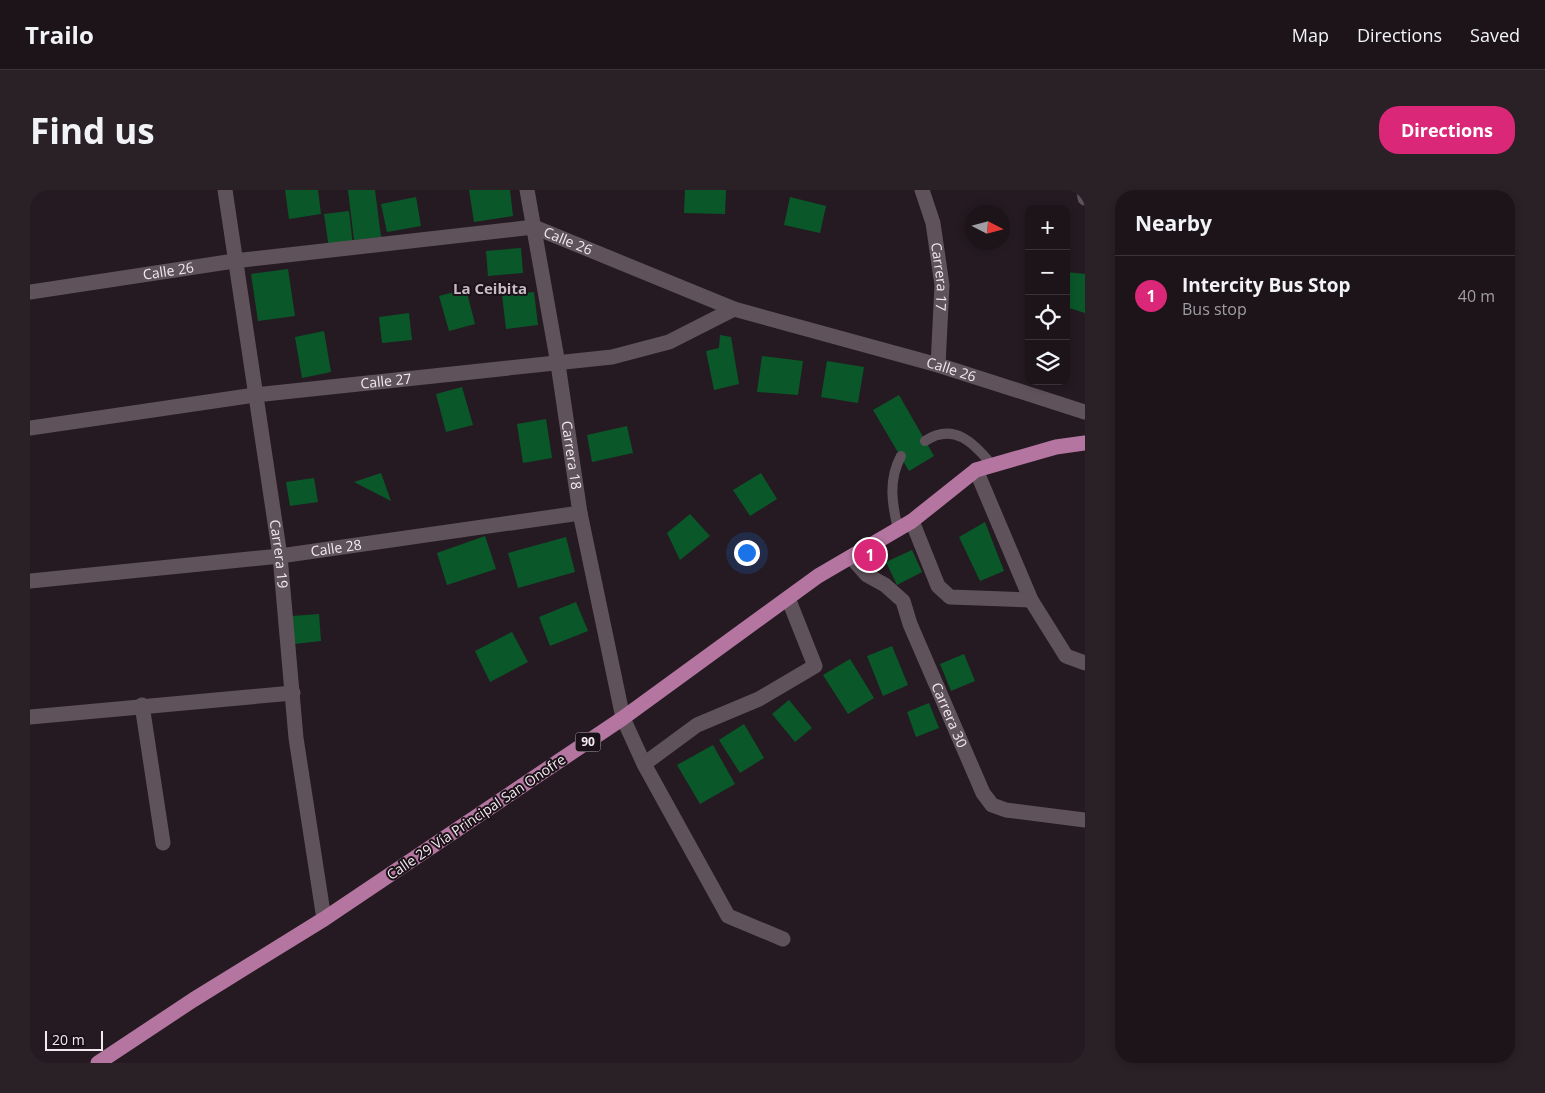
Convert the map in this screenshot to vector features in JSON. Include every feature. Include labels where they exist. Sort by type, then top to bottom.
[{"type":"main road","name":"Calle 29 Vía Principal San Onofre","points":[[98,1063],[193,1000],[324,919],[624,718],[818,576],[912,521],[976,470],[1056,447],[1085,443]]},
{"type":"street","name":"Carrera 19","points":[[224,190],[280,556],[296,738],[324,919]]},
{"type":"street","name":"Carrera 18","points":[[527,190],[558,364],[580,512],[624,718],[644,764],[728,916],[783,939]]},
{"type":"street","name":"Carrera 17","points":[[922,190],[933,223],[942,285],[938,365]]},
{"type":"street","points":[[1084,190],[1085,198]]},
{"type":"street","name":"Calle 26","points":[[30,292],[234,261],[534,227],[734,309],[938,365],[1085,412]]},
{"type":"street","name":"Calle 27","points":[[30,428],[255,395],[612,357],[669,342],[734,309]]},
{"type":"street","points":[[976,470],[1031,600],[1066,656],[1085,663]]},
{"type":"street","name":"Calle 28","points":[[30,581],[280,556],[580,512]]},
{"type":"street","points":[[912,521],[938,586],[950,597],[1031,600]]},
{"type":"street","name":"Carrera 30","points":[[851,557],[867,575],[885,585],[903,602],[910,624],[983,793],[992,804],[1006,810],[1085,820]]},
{"type":"street","points":[[644,764],[697,725],[759,700],[815,666],[788,598]]},
{"type":"street","points":[[30,717],[142,705],[293,693]]},
{"type":"street","points":[[142,705],[163,843]]},
{"type":"lane","points":[[925,441],[934,435],[944,433],[958,435],[976,446],[992,465]]},
{"type":"lane","points":[[898,529],[892,501],[895,467],[901,456]]},
{"type":"building","points":[[285,190],[318,190],[321,214],[289,219]]},
{"type":"building","points":[[348,190],[375,190],[381,237],[354,240]]},
{"type":"building","points":[[469,190],[510,190],[513,216],[474,222]]},
{"type":"building","points":[[685,190],[726,190],[725,214],[684,213]]},
{"type":"building","points":[[416,197],[421,226],[387,232],[381,204]]},
{"type":"building","points":[[790,197],[826,206],[820,233],[784,225]]},
{"type":"building","points":[[349,211],[353,246],[329,249],[324,214]]},
{"type":"building","points":[[521,248],[523,273],[488,276],[486,251]]},
{"type":"building","points":[[288,269],[295,316],[258,321],[251,274]]},
{"type":"building","points":[[1070,272],[1085,274],[1085,313],[1070,308]]},
{"type":"building","points":[[466,289],[475,324],[449,331],[439,296]]},
{"type":"building","points":[[534,292],[538,325],[506,329],[502,295]]},
{"type":"building","points":[[409,313],[412,340],[382,343],[379,317]]},
{"type":"building","points":[[324,331],[331,372],[302,378],[295,337]]},
{"type":"building","points":[[720,335],[731,337],[739,384],[714,390],[706,351],[719,348]]},
{"type":"building","points":[[762,356],[803,361],[798,395],[757,392]]},
{"type":"building","points":[[827,361],[864,367],[858,403],[821,397]]},
{"type":"building","points":[[462,387],[473,425],[446,432],[436,394]]},
{"type":"building","points":[[899,395],[934,456],[909,471],[873,410]]},
{"type":"building","points":[[546,419],[552,458],[523,463],[517,424]]},
{"type":"building","points":[[627,426],[633,453],[592,462],[587,435]]},
{"type":"building","points":[[381,473],[391,501],[354,482]]},
{"type":"building","points":[[761,473],[777,499],[750,516],[733,490]]},
{"type":"building","points":[[314,478],[318,502],[290,506],[286,482]]},
{"type":"building","points":[[690,514],[710,536],[680,560],[667,533]]},
{"type":"building","points":[[985,522],[1004,571],[980,581],[959,537]]},
{"type":"building","points":[[485,536],[496,569],[447,585],[437,553]]},
{"type":"building","points":[[566,537],[575,572],[518,588],[508,553]]},
{"type":"building","points":[[912,550],[922,572],[897,585],[886,562]]},
{"type":"building","points":[[576,602],[588,631],[550,646],[539,617]]},
{"type":"building","points":[[319,614],[321,641],[294,644],[292,616]]},
{"type":"building","points":[[512,632],[528,662],[490,682],[475,651]]},
{"type":"building","points":[[892,646],[908,685],[883,696],[867,656]]},
{"type":"building","points":[[964,654],[975,681],[951,691],[940,664]]},
{"type":"building","points":[[850,659],[874,698],[848,714],[823,675]]},
{"type":"building","points":[[789,700],[812,728],[795,742],[772,714]]},
{"type":"building","points":[[929,703],[939,728],[916,737],[907,712]]},
{"type":"building","points":[[744,724],[764,758],[740,773],[719,740]]},
{"type":"building","points":[[713,745],[735,784],[700,804],[677,765]]},
{"type":"place","name":"Intercity Bus Stop","points":[[870,555]]},
{"type":"district","name":"La Ceibita","points":[[490,289]]}]
